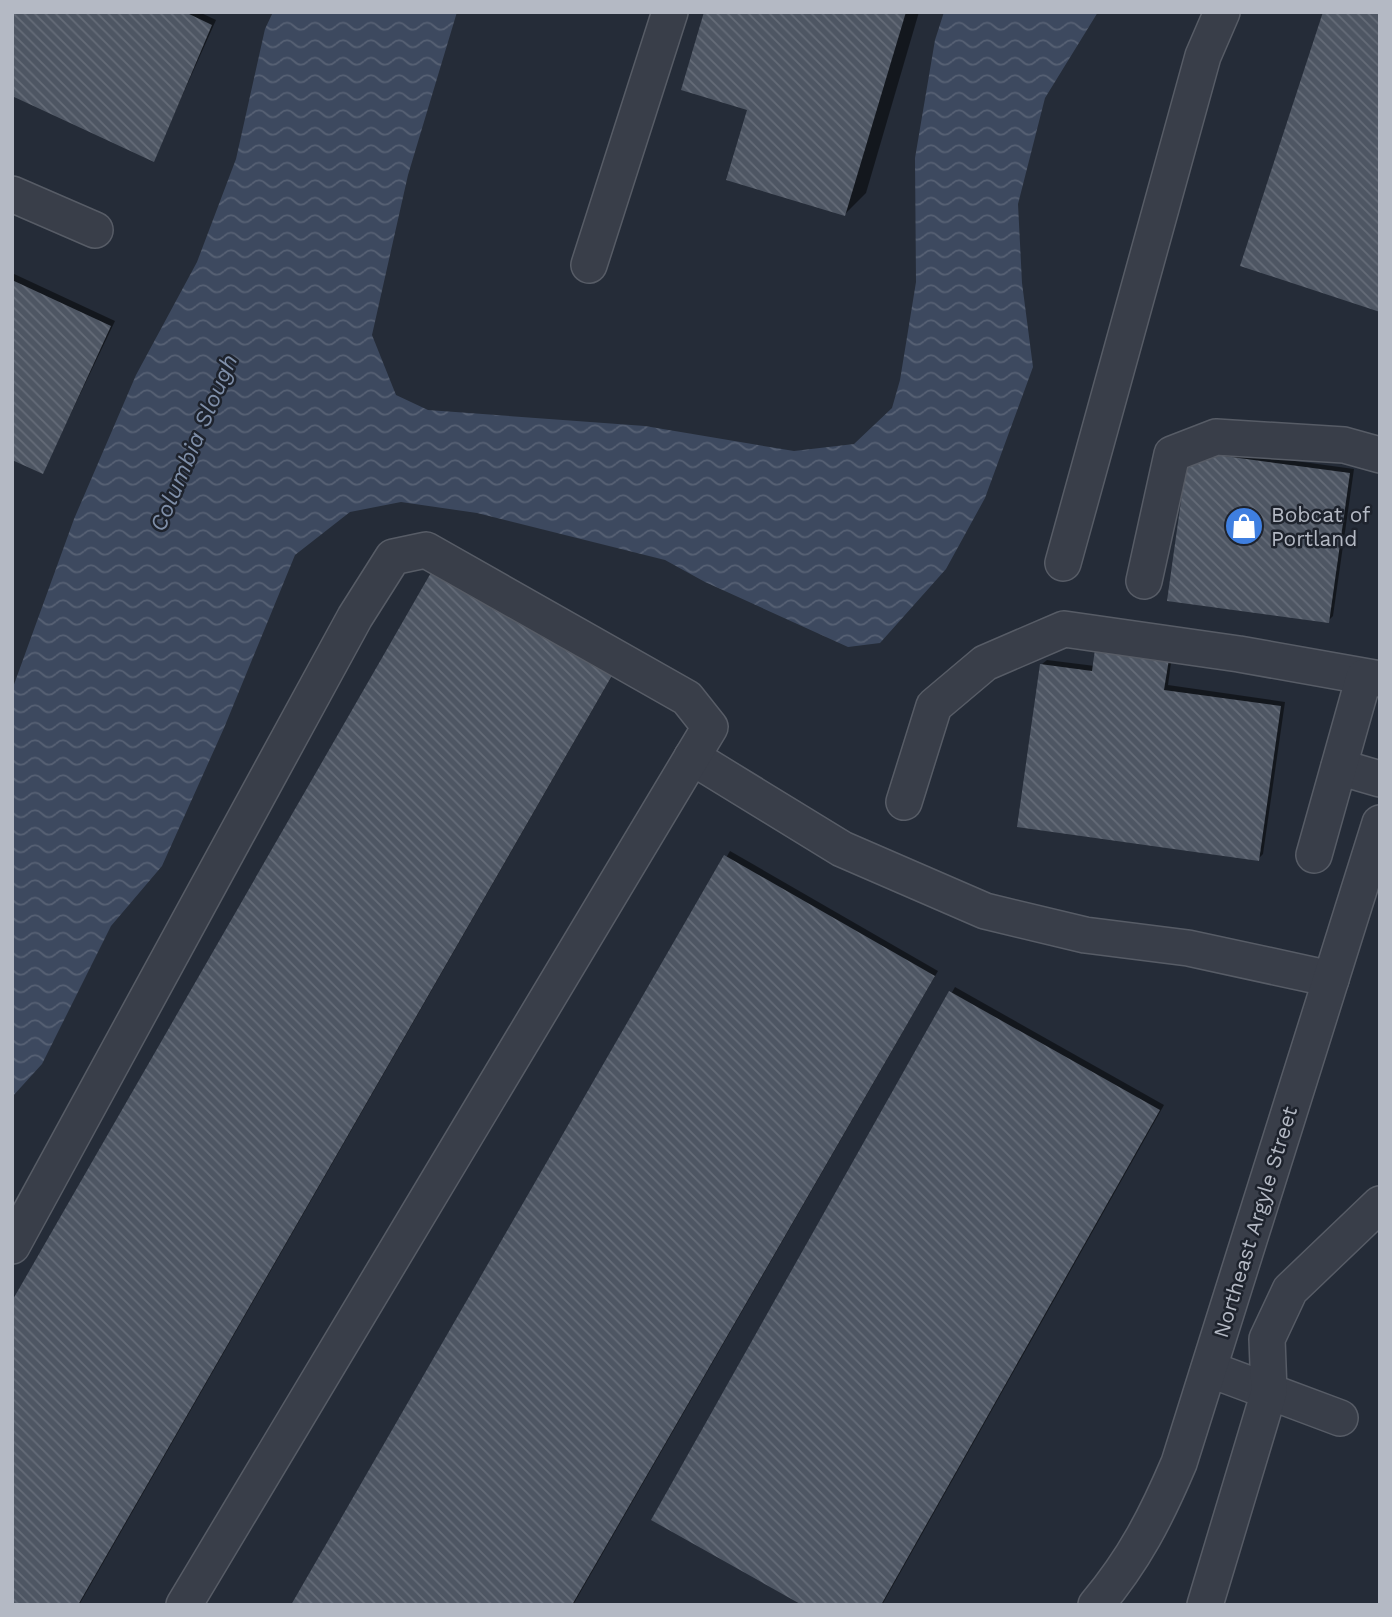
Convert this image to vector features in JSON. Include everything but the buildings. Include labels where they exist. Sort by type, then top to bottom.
[{"type":"street","points":[[589,265],[670,12]]},
{"type":"street","points":[[1063,563],[1203,56],[1222,12]]},
{"type":"street","points":[[12,194],[95,230]]},
{"type":"street","points":[[1144,581],[1172,454],[1216,437],[1344,445],[1380,455]]},
{"type":"street","points":[[12,1246],[355,617],[393,557],[426,550],[687,698],[710,727],[184,1605]]},
{"type":"street","points":[[904,802],[933,706],[985,663],[1064,629],[1239,654],[1372,678],[1339,767],[1314,855]]},
{"type":"street","points":[[692,757],[842,849],[985,911],[1085,935],[1188,948],[1331,979]]},
{"type":"street","points":[[1339,767],[1380,779]]},
{"type":"street","name":"Northeast Argyle Street","points":[[1096,1605],[1119,1577],[1150,1530],[1179,1463],[1380,823]]},
{"type":"street","points":[[1205,1605],[1269,1392],[1267,1339],[1290,1290],[1380,1204]]},
{"type":"street","points":[[1209,1370],[1340,1418]]},
{"type":"water","name":"Columbia Slough","points":[[273,12],[457,12],[408,175],[372,335],[396,395],[428,410],[645,426],[794,451],[854,444],[892,408],[900,380],[916,282],[915,158],[935,40],[944,12],[1098,12],[1045,98],[1018,204],[1022,283],[1033,367],[985,498],[946,569],[880,643],[848,647],[705,582],[665,560],[477,513],[401,502],[350,512],[295,555],[224,728],[162,866],[111,926],[42,1064],[12,1097],[12,690],[74,519],[136,375],[197,262],[236,159],[265,29]]},
{"type":"place","name":"Bobcat of Portland","points":[[1244,526]]}]
